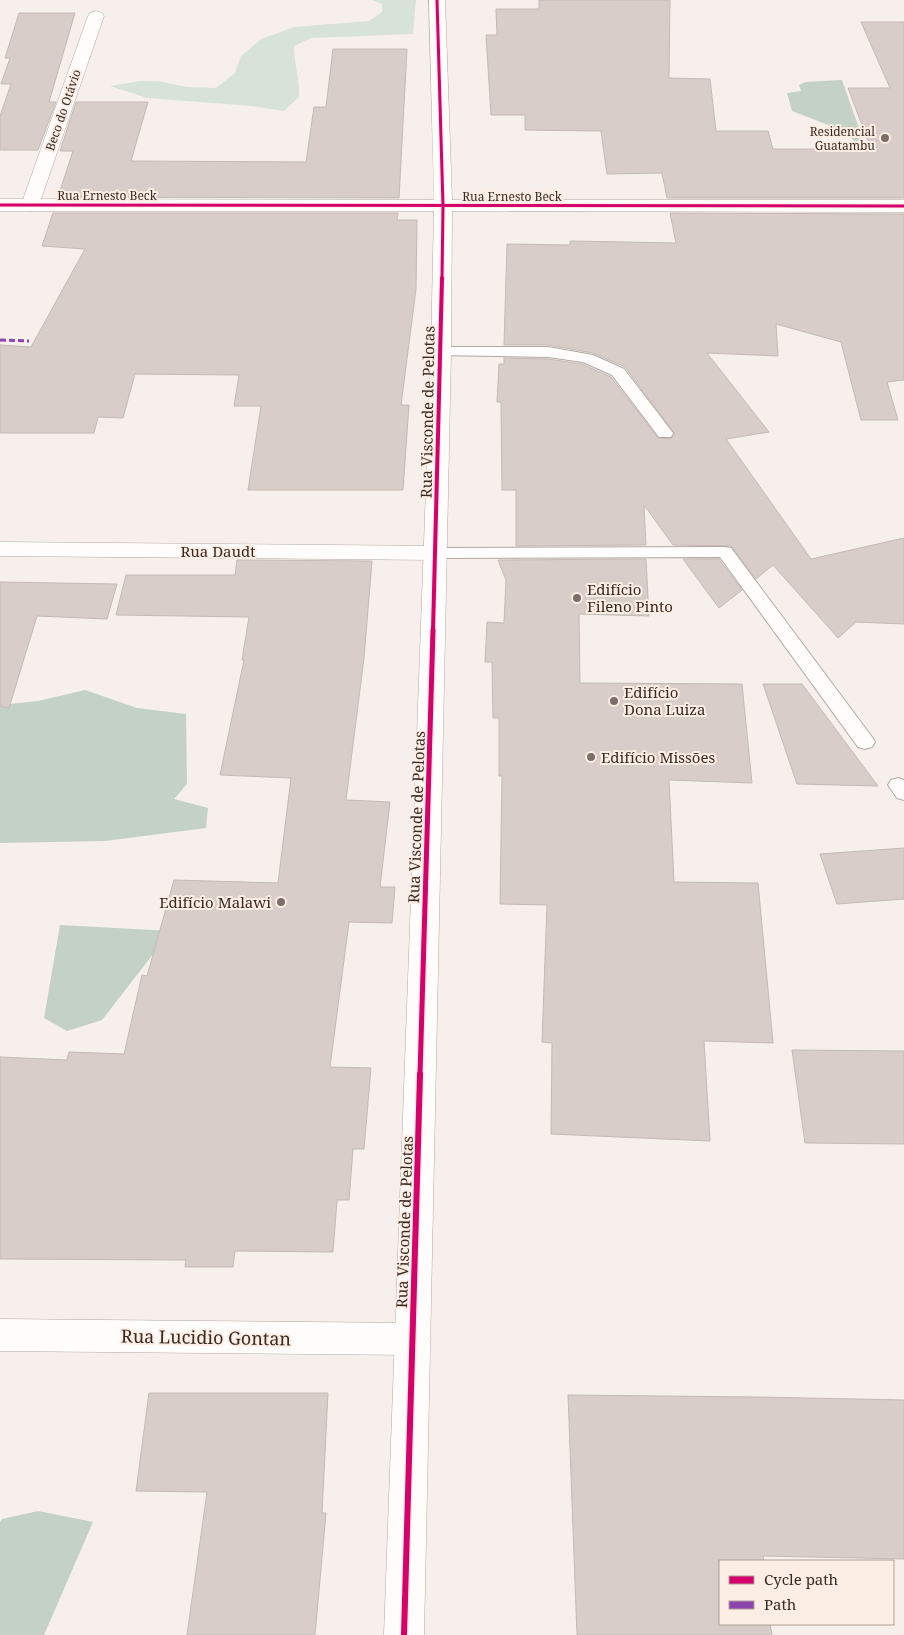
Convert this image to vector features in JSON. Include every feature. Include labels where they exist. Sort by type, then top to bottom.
[{"type":"street","name":"Rua Visconde de Pelotas","points":[[404,1635],[437,553],[443,206],[437,0]]},
{"type":"street","name":"Beco do Otávio","points":[[30,205],[96,16]]},
{"type":"street","name":"Rua Ernesto Beck","points":[[0,205],[904,206]]},
{"type":"street","name":"Rua Daudt","points":[[0,549],[437,553]]},
{"type":"street","name":"Rua Lucidio Gontan","points":[[0,1335],[413,1339]]},
{"type":"lane","points":[[441,352],[548,352],[587,358],[618,372],[665,433]]},
{"type":"lane","points":[[437,553],[725,552],[865,742]]},
{"type":"shaded area","points":[[372,0],[416,0],[413,34],[311,38],[294,46],[299,97],[284,111],[252,106],[147,98],[110,86],[140,81],[158,81],[187,87],[216,88],[235,73],[241,56],[261,39],[294,27],[369,21],[382,12],[382,4]]},
{"type":"shaded area","points":[[842,80],[867,151],[841,130],[792,111],[787,93],[801,91],[799,85],[805,82]]},
{"type":"shaded area","points":[[85,690],[137,708],[186,714],[187,784],[174,799],[208,808],[206,828],[105,841],[0,843],[0,705],[38,701]]},
{"type":"shaded area","points":[[60,925],[171,931],[102,1020],[67,1031],[44,1018]]},
{"type":"shaded area","points":[[38,1511],[93,1522],[44,1635],[0,1635],[0,1522],[2,1519]]},
{"type":"building","points":[[539,0],[670,0],[669,78],[710,79],[716,131],[768,131],[773,149],[871,149],[848,88],[890,88],[861,22],[904,22],[904,198],[667,198],[662,173],[607,174],[601,131],[525,130],[525,115],[491,115],[486,35],[497,35],[496,9],[539,9]]},
{"type":"building","points":[[19,13],[75,13],[49,102],[56,102],[38,150],[0,150],[0,116],[11,84],[1,84],[10,58],[5,58]]},
{"type":"building","points":[[333,49],[407,49],[399,198],[58,197],[73,151],[60,151],[76,102],[148,102],[131,161],[306,162],[314,107],[326,107]]},
{"type":"building","points":[[53,213],[398,213],[397,220],[417,220],[416,289],[401,405],[409,405],[403,490],[248,490],[261,406],[234,406],[239,375],[135,374],[123,418],[98,417],[94,433],[0,433],[0,345],[31,347],[85,249],[42,246]]},
{"type":"building","points":[[670,213],[904,214],[904,380],[887,382],[898,420],[861,420],[841,342],[776,324],[778,356],[707,353],[769,432],[726,439],[811,559],[904,538],[904,624],[856,622],[838,638],[773,565],[756,579],[731,546],[673,545],[644,505],[646,545],[516,546],[516,490],[502,490],[501,402],[497,402],[499,364],[504,364],[504,358],[548,359],[582,364],[611,377],[658,438],[671,439],[675,434],[625,367],[593,353],[548,345],[504,345],[507,244],[570,245],[570,241],[676,243]]},
{"type":"building","points":[[646,559],[649,616],[579,614],[580,683],[742,684],[752,783],[669,780],[674,882],[758,883],[773,1043],[704,1041],[710,1141],[551,1134],[552,1043],[542,1042],[547,905],[500,904],[502,776],[499,776],[499,718],[493,718],[492,662],[485,662],[487,622],[504,623],[506,580],[498,560]]},
{"type":"building","points":[[683,559],[719,559],[742,590],[719,608]]},
{"type":"building","points":[[237,560],[372,561],[364,658],[346,800],[390,802],[380,887],[395,887],[392,923],[349,922],[330,1067],[371,1068],[364,1149],[353,1149],[349,1200],[337,1200],[333,1252],[235,1251],[233,1267],[185,1267],[186,1260],[0,1259],[0,1057],[67,1060],[69,1052],[124,1054],[142,975],[147,976],[174,880],[278,883],[291,778],[220,775],[244,660],[242,660],[249,617],[116,615],[126,575],[235,575]]},
{"type":"building","points":[[0,582],[117,584],[107,619],[37,616],[9,708],[0,706]]},
{"type":"building","points":[[763,684],[802,684],[878,786],[797,784]]},
{"type":"building","points":[[904,848],[904,899],[837,904],[820,854]]},
{"type":"building","points":[[792,1050],[904,1051],[904,1144],[805,1143]]},
{"type":"building","points":[[149,1393],[328,1393],[322,1513],[326,1513],[315,1635],[187,1635],[207,1492],[136,1491]]},
{"type":"building","points":[[568,1395],[904,1400],[904,1559],[763,1556],[764,1560],[719,1560],[719,1625],[770,1625],[772,1635],[577,1635]]},
{"type":"marked path","points":[[0,340],[29,341]]},
{"type":"cycle path","points":[[404,1635],[441,352],[443,206],[437,0]]},
{"type":"cycle path","points":[[0,205],[904,206]]},
{"type":"place","name":"Residencial Guatambu","points":[[885,138]]},
{"type":"place","name":"Edifício Fileno Pinto","points":[[577,598]]},
{"type":"place","name":"Edifício Dona Luiza","points":[[614,701]]},
{"type":"place","name":"Edifício Missões","points":[[591,757]]},
{"type":"place","name":"Edifício Malawi","points":[[281,902]]}]
